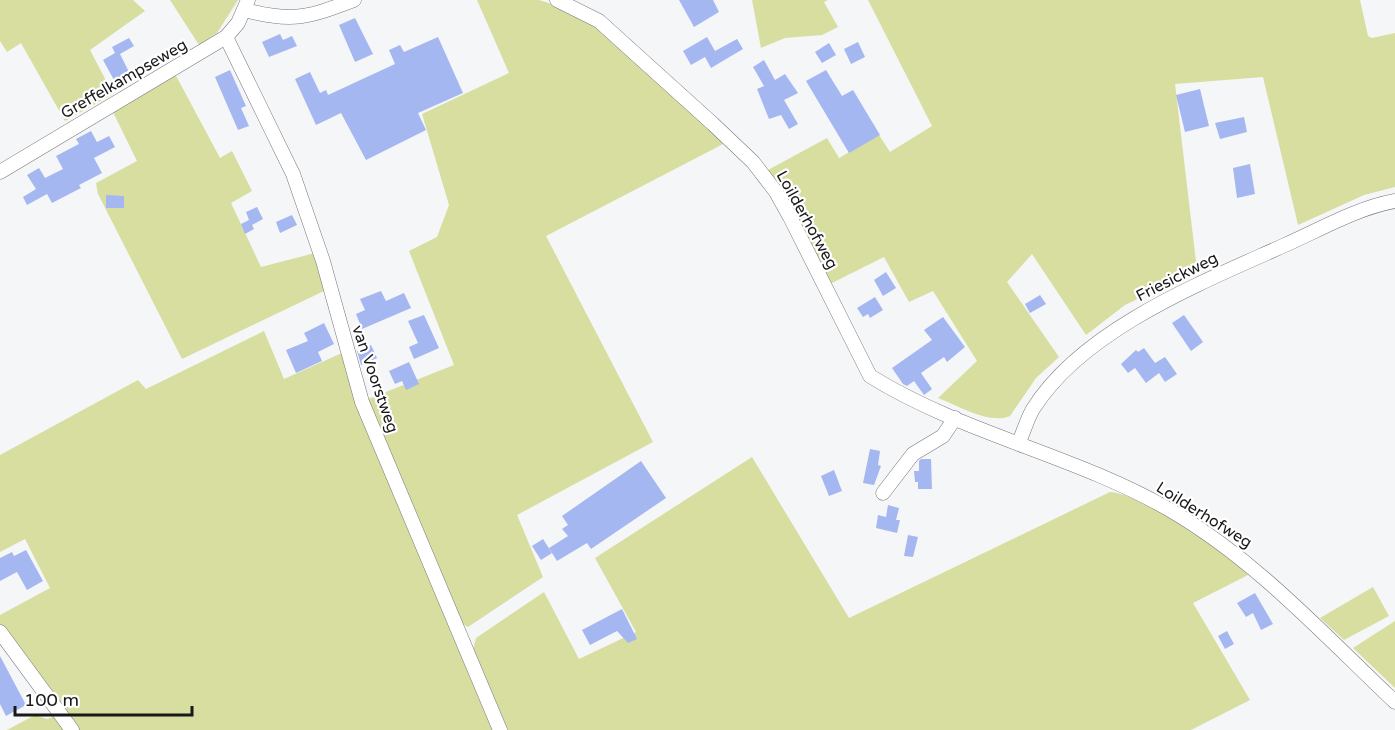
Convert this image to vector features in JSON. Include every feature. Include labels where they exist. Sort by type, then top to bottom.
[{"type":"street","points":[[246,5],[285,19],[316,14],[354,0]]},
{"type":"street","name":"Loilderhofweg","points":[[557,0],[599,21],[753,162],[776,192],[870,376],[890,389],[955,418],[1120,484],[1169,509],[1244,559],[1395,702]]},
{"type":"street","name":"Greffelkampseweg","points":[[0,172],[226,37],[246,5]]},
{"type":"street","name":"van Voorstweg","points":[[226,37],[293,174],[323,261],[362,402],[500,730]]},
{"type":"street","name":"Friesickweg","points":[[1019,442],[1033,410],[1065,372],[1137,316],[1214,277],[1364,210],[1395,201]]},
{"type":"street","points":[[883,493],[913,454],[943,436],[955,418]]},
{"type":"street","points":[[0,632],[72,730]]},
{"type":"green space","points":[[0,0],[133,0],[145,11],[90,50],[113,94],[65,121],[21,43],[7,52],[0,41]]},
{"type":"green space","points":[[170,0],[238,0],[217,33],[199,45]]},
{"type":"green space","points":[[477,0],[539,0],[580,13],[727,142],[546,236],[653,442],[517,515],[543,577],[468,627],[459,622],[368,399],[454,365],[409,251],[437,237],[449,205],[422,114],[509,73]]},
{"type":"green space","points":[[752,0],[828,0],[824,2],[838,27],[822,35],[785,38],[761,48]]},
{"type":"green space","points":[[868,0],[1360,0],[1368,36],[1372,38],[1395,33],[1395,187],[1364,195],[1298,225],[1263,77],[1175,84],[1197,270],[1125,305],[1086,335],[1032,254],[1007,282],[1059,357],[1036,378],[1010,416],[993,418],[974,413],[938,398],[977,361],[933,291],[909,302],[884,257],[830,284],[768,170],[827,138],[839,158],[879,135],[890,152],[932,126]]},
{"type":"green space","points":[[174,72],[220,158],[232,151],[252,191],[231,203],[261,267],[315,253],[326,290],[182,359],[98,194],[96,183],[137,161],[111,108]]},
{"type":"green space","points":[[264,331],[284,379],[342,353],[496,730],[79,730],[0,624],[0,615],[50,588],[25,539],[0,552],[0,455],[138,380],[146,389]]},
{"type":"green space","points":[[752,457],[849,618],[1110,492],[1142,502],[1203,538],[1248,575],[1193,603],[1250,700],[1191,730],[508,730],[473,650],[476,638],[544,592],[579,659],[636,632],[595,558]]},
{"type":"green space","points":[[1373,587],[1389,616],[1344,640],[1320,618]]},
{"type":"green space","points":[[1395,621],[1395,688],[1353,648]]},
{"type":"green space","points":[[35,715],[47,719],[58,715],[69,730],[7,730]]},
{"type":"building","points":[[679,0],[713,0],[719,12],[694,27]]},
{"type":"building","points":[[355,18],[373,54],[355,62],[339,25]]},
{"type":"building","points":[[280,34],[283,40],[292,36],[297,46],[269,57],[262,42]]},
{"type":"building","points":[[438,37],[463,93],[418,113],[426,130],[366,160],[341,113],[316,125],[295,79],[310,72],[320,93],[326,90],[328,95],[395,64],[389,50],[400,45],[404,52]]},
{"type":"building","points":[[707,37],[715,51],[737,39],[743,49],[711,68],[705,57],[691,65],[683,51]]},
{"type":"building","points":[[129,38],[134,46],[120,54],[132,78],[122,84],[119,79],[114,80],[103,60],[115,53],[112,47]]},
{"type":"building","points":[[858,42],[865,57],[851,64],[844,49]]},
{"type":"building","points":[[829,43],[836,55],[822,63],[815,52]]},
{"type":"building","points":[[764,60],[775,80],[785,74],[798,93],[784,100],[798,124],[789,129],[781,115],[769,119],[757,89],[764,86],[753,67]]},
{"type":"building","points":[[230,70],[246,106],[241,108],[249,126],[238,130],[215,77]]},
{"type":"building","points":[[826,70],[842,96],[853,90],[880,135],[849,153],[806,81]]},
{"type":"building","points":[[1200,89],[1209,126],[1185,132],[1176,95]]},
{"type":"building","points":[[1244,117],[1247,132],[1220,139],[1215,123]]},
{"type":"building","points":[[91,131],[97,142],[109,136],[115,147],[94,158],[102,173],[79,185],[81,188],[52,203],[47,194],[27,205],[23,197],[36,189],[27,175],[39,168],[45,178],[63,169],[56,156],[79,144],[76,139]]},
{"type":"building","points":[[1250,164],[1255,194],[1237,198],[1233,168]]},
{"type":"building","points":[[106,195],[124,196],[124,208],[106,208]]},
{"type":"building","points":[[257,207],[263,219],[252,225],[254,229],[245,234],[241,224],[249,220],[246,212]]},
{"type":"building","points":[[292,215],[297,225],[280,233],[276,222]]},
{"type":"building","points":[[886,272],[896,288],[883,296],[874,280]]},
{"type":"building","points":[[381,291],[386,301],[404,293],[411,308],[362,329],[356,314],[365,310],[360,299]]},
{"type":"building","points":[[1040,295],[1046,304],[1030,313],[1025,304]]},
{"type":"building","points":[[875,297],[883,310],[870,318],[868,314],[863,317],[857,308]]},
{"type":"building","points":[[424,315],[439,348],[414,359],[409,347],[418,343],[408,321]]},
{"type":"building","points":[[1184,315],[1203,342],[1191,351],[1172,323]]},
{"type":"building","points":[[943,317],[965,347],[947,362],[944,357],[921,373],[932,389],[924,395],[914,381],[907,386],[903,384],[892,368],[932,340],[924,330]]},
{"type":"building","points":[[324,323],[334,344],[318,352],[322,361],[296,373],[286,350],[308,341],[304,333]]},
{"type":"building","points":[[371,345],[377,358],[361,365],[357,351]]},
{"type":"building","points":[[1144,348],[1155,363],[1165,357],[1177,374],[1165,382],[1159,373],[1146,383],[1135,368],[1128,373],[1121,364],[1136,350],[1138,352]]},
{"type":"building","points":[[409,362],[419,384],[406,390],[402,381],[395,384],[389,371]]},
{"type":"building","points":[[870,449],[880,451],[878,465],[881,466],[874,485],[863,483]]},
{"type":"building","points":[[921,459],[931,459],[932,489],[918,489],[918,482],[915,482],[914,471],[919,471]]},
{"type":"building","points":[[641,461],[666,498],[591,549],[587,543],[557,561],[549,548],[568,536],[562,529],[568,525],[562,516]]},
{"type":"building","points":[[834,470],[842,491],[829,496],[821,476]]},
{"type":"building","points":[[888,505],[899,508],[896,520],[900,520],[897,533],[876,528],[878,515],[886,517]]},
{"type":"building","points":[[908,535],[918,537],[913,557],[904,556]]},
{"type":"building","points":[[543,539],[552,553],[541,560],[532,546]]},
{"type":"building","points":[[26,550],[43,581],[27,590],[17,572],[0,581],[0,558],[12,552],[14,556]]},
{"type":"building","points":[[1255,593],[1273,624],[1261,630],[1253,613],[1246,617],[1237,603]]},
{"type":"building","points":[[622,609],[637,639],[628,643],[617,631],[590,645],[582,630]]},
{"type":"building","points":[[1227,631],[1234,644],[1225,649],[1218,636]]},
{"type":"building","points":[[0,656],[26,705],[6,716],[0,704]]}]
